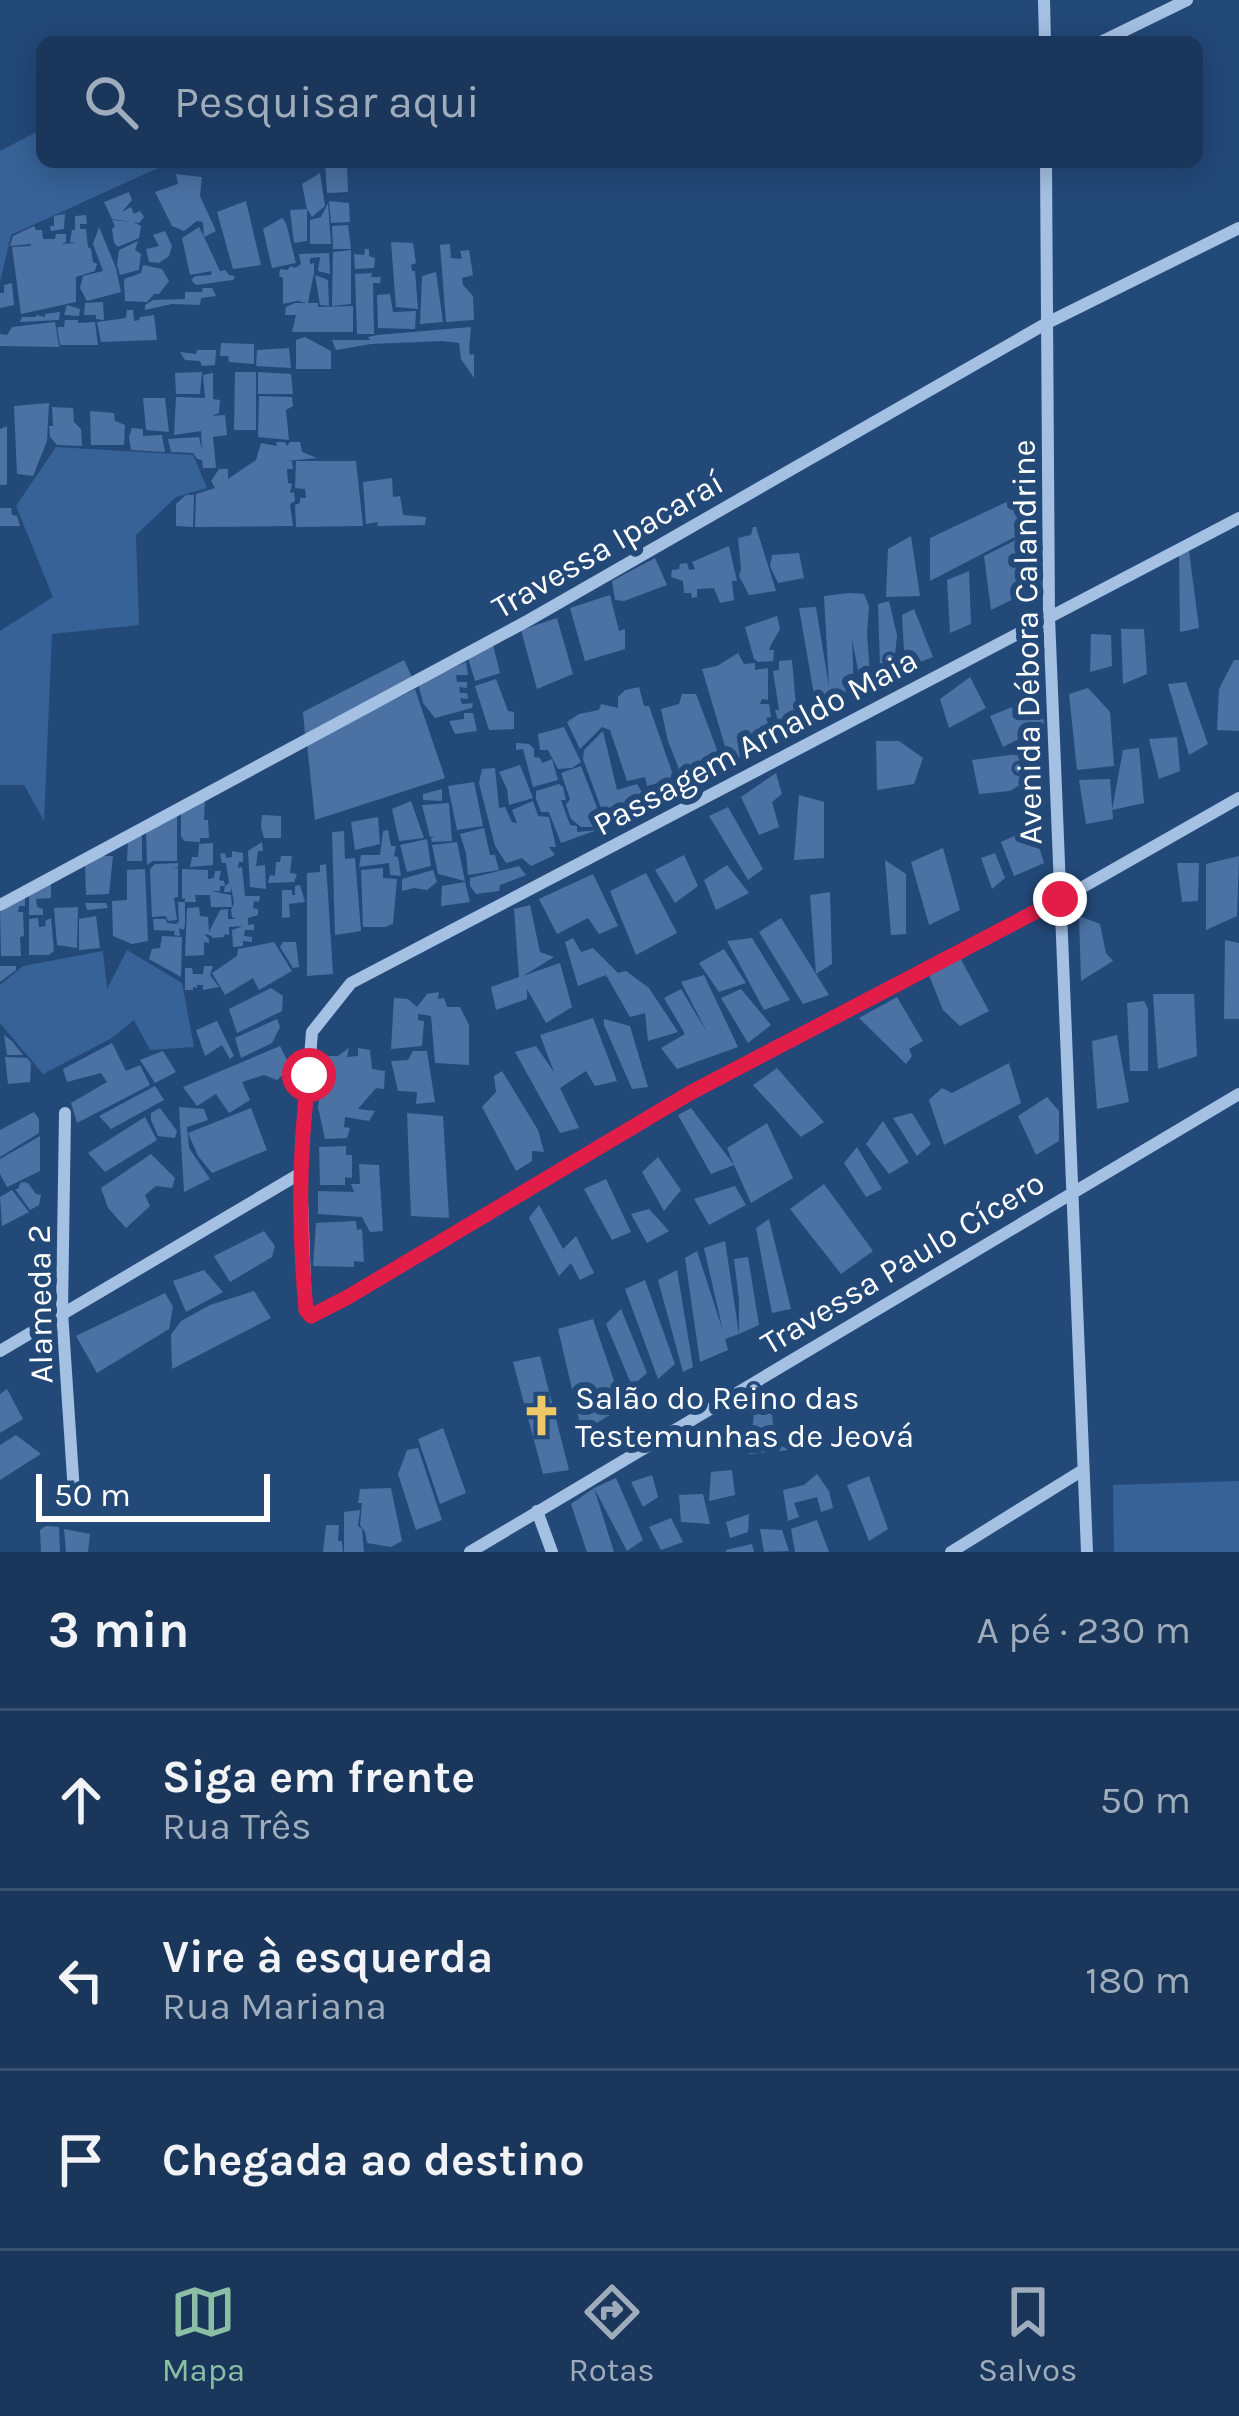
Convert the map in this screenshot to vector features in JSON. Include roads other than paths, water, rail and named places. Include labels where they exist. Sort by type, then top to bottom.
[{"type":"street","points":[[1044,0],[1046,36]]},
{"type":"street","points":[[1113,36],[1187,0]]},
{"type":"street","name":"Avenida Débora Calandrine","points":[[1046,168],[1049,617],[1087,1552]]},
{"type":"street","name":"Travessa Ipacaraí","points":[[0,905],[529,620],[1047,323],[1239,228]]},
{"type":"street","name":"Passagem Arnaldo Maia","points":[[302,1173],[312,1032],[351,983],[1239,518]]},
{"type":"street","points":[[0,1351],[302,1173],[306,1310],[311,1316],[690,1093],[1060,899],[1239,798]]},
{"type":"street","name":"Travessa Paulo Cícero","points":[[470,1552],[1239,1094]]},
{"type":"street","name":"Alameda 2","points":[[65,1114],[62,1312],[74,1493]]},
{"type":"street","points":[[951,1552],[1083,1469]]},
{"type":"street","points":[[537,1511],[552,1552]]},
{"type":"place","name":"Salão do Reino das Testemunhas de Jeová","points":[[541,1416]]}]
